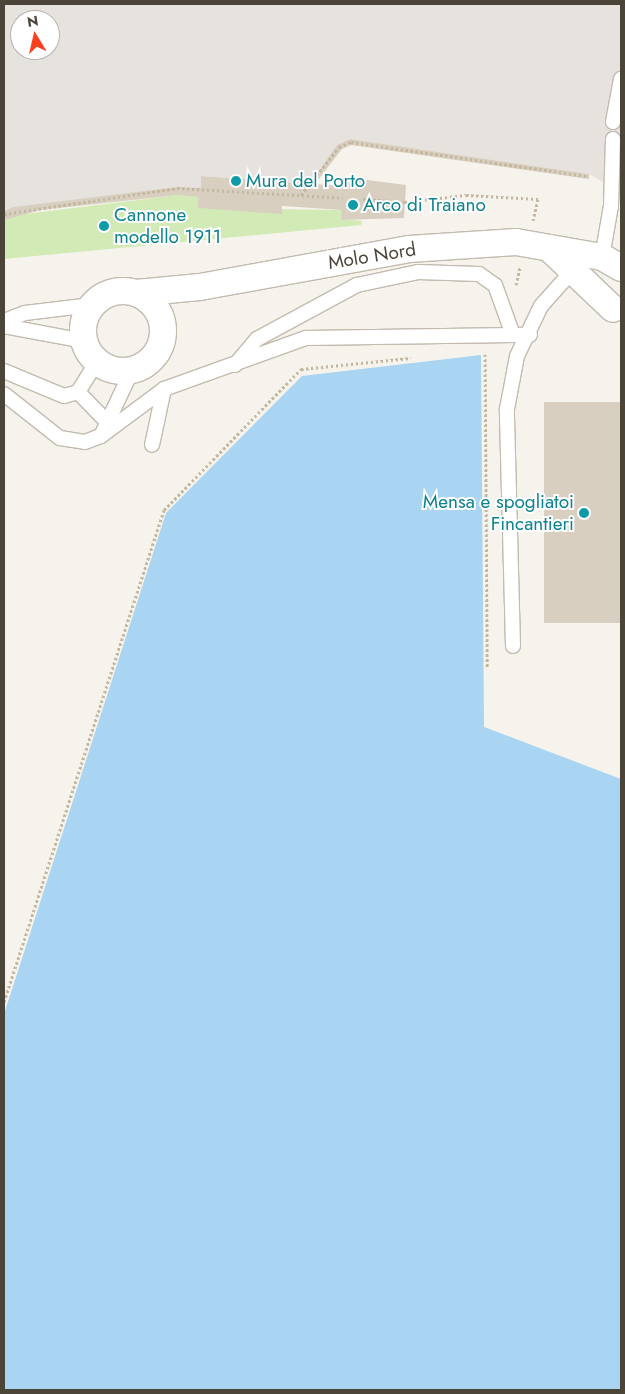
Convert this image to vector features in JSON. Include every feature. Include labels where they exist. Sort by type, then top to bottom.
[{"type":"street","name":"Molo Nord","points":[[92,305],[117,291],[136,293],[200,287],[409,248],[537,244],[612,263]]},
{"type":"street","points":[[537,244],[574,269],[617,318]]},
{"type":"street","points":[[617,318],[621,281]]},
{"type":"street","points":[[92,305],[84,323],[91,351],[113,369],[132,370],[143,365],[160,347],[163,323],[200,287]]},
{"type":"street","points":[[136,293],[148,300],[163,323]]},
{"type":"lane","points":[[612,263],[617,118],[621,79]]},
{"type":"lane","points":[[513,646],[507,409],[517,356],[530,335],[541,306],[574,269]]},
{"type":"lane","name":"Molo Nord","points":[[232,367],[257,339],[357,285],[418,272],[479,274],[495,285],[513,336]]},
{"type":"lane","name":"Molo Nord","points":[[4,321],[25,313],[92,305]]},
{"type":"lane","points":[[4,326],[91,351],[78,392]]},
{"type":"lane","points":[[4,394],[60,438],[85,442],[101,436],[110,425],[164,389],[232,367],[306,338],[530,335]]},
{"type":"lane","points":[[110,425],[132,370]]},
{"type":"lane","points":[[4,371],[64,396],[78,392]]},
{"type":"lane","points":[[152,445],[164,389]]},
{"type":"lane","points":[[78,392],[110,425]]},
{"type":"path","points":[[301,195],[339,147],[350,142],[587,176]]},
{"type":"path","points":[[4,214],[177,188],[343,198]]},
{"type":"path","points":[[363,199],[405,202],[466,195],[538,199],[537,244],[516,296]]},
{"type":"path","points":[[475,351],[485,350],[513,336]]},
{"type":"path","points":[[485,350],[487,668]]},
{"type":"path","points":[[4,1002],[164,510],[301,369],[417,357]]},
{"type":"shaded area","points":[[4,4],[621,4],[621,192],[589,174],[350,139],[337,145],[310,184],[201,176],[201,188],[177,187],[4,211]]},
{"type":"green space","points":[[178,195],[198,197],[198,208],[342,210],[342,219],[362,221],[361,225],[4,259],[4,220],[17,215]]},
{"type":"water","points":[[481,355],[484,727],[621,779],[621,1390],[4,1390],[4,1014],[166,513],[302,376]]},
{"type":"building","name":"Mura del Porto","points":[[350,139],[589,174],[589,179],[351,145],[342,149],[315,184],[344,186],[344,177],[406,185],[404,218],[341,220],[342,210],[282,206],[282,214],[198,208],[198,197],[178,195],[41,210],[4,220],[4,211],[14,207],[177,187],[201,188],[201,176],[310,184],[337,145]]},
{"type":"building","name":"Mensa e spogliatoi Fincantieri","points":[[544,402],[621,402],[621,623],[544,623]]},
{"type":"place","name":"Mura del Porto","points":[[236,181]]},
{"type":"place","name":"Arco di Traiano","points":[[353,205]]},
{"type":"place","name":"Cannone modello 1911","points":[[104,226]]},
{"type":"place","name":"Mensa e spogliatoi Fincantieri","points":[[584,513]]}]
